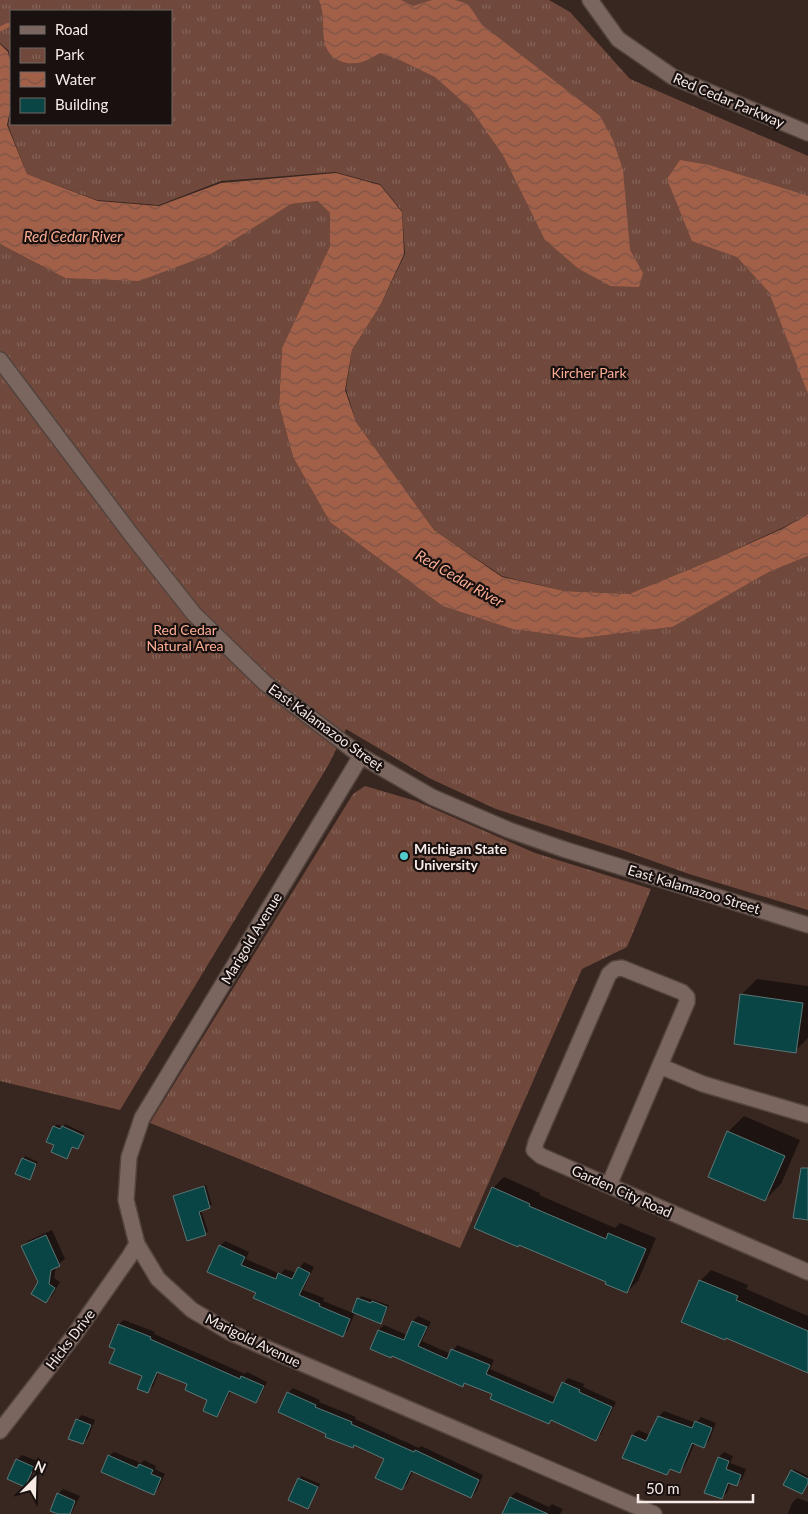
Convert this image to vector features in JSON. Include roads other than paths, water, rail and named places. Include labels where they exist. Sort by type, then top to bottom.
[{"type":"street","name":"Red Cedar Parkway","points":[[590,0],[618,39],[674,77],[808,133]]},
{"type":"street","name":"East Kalamazoo Street","points":[[0,360],[130,533],[194,614],[265,683],[361,756],[432,797],[508,830],[572,852],[808,925]]},
{"type":"street","name":"Marigold Avenue","points":[[361,756],[142,1118],[129,1157],[126,1200],[137,1244],[158,1279],[192,1310],[231,1333],[654,1514]]},
{"type":"street","name":"Garden City Road","points":[[660,1066],[687,1002],[687,997],[682,992],[622,968],[615,969],[609,974],[534,1150],[541,1156],[808,1272]]},
{"type":"street","points":[[610,1185],[660,1066],[703,1084],[808,1115]]},
{"type":"street","name":"Hicks Drive","points":[[0,1431],[80,1327],[137,1244]]},
{"type":"water","points":[[319,0],[401,0],[413,6],[432,0],[455,0],[468,4],[482,25],[600,116],[613,140],[623,170],[630,250],[643,273],[639,287],[611,286],[579,269],[545,240],[503,155],[470,108],[435,77],[400,60],[380,53],[355,63],[343,62],[332,56],[325,46],[323,15]]},
{"type":"water","name":"Red Cedar River","points":[[0,44],[8,52],[10,60],[10,111],[7,125],[27,174],[98,201],[159,206],[221,183],[336,173],[380,185],[402,212],[404,254],[380,306],[352,350],[345,390],[356,422],[434,530],[502,577],[565,591],[629,594],[722,556],[784,528],[808,514],[808,556],[769,572],[672,627],[582,638],[513,629],[443,606],[330,522],[293,457],[279,405],[282,348],[330,246],[330,213],[318,201],[291,204],[211,254],[139,281],[65,278],[0,244]]},
{"type":"water","points":[[680,160],[709,165],[808,196],[808,394],[769,292],[737,257],[692,241],[667,179]]},
{"type":"waterway","points":[[0,29],[8,25]]},
{"type":"place","name":"Michigan State University","points":[[404,856]]},
{"type":"park label","name":"Kircher Park","points":[[589,372]]},
{"type":"park label","name":"Red Cedar Natural Area","points":[[185,638]]}]
